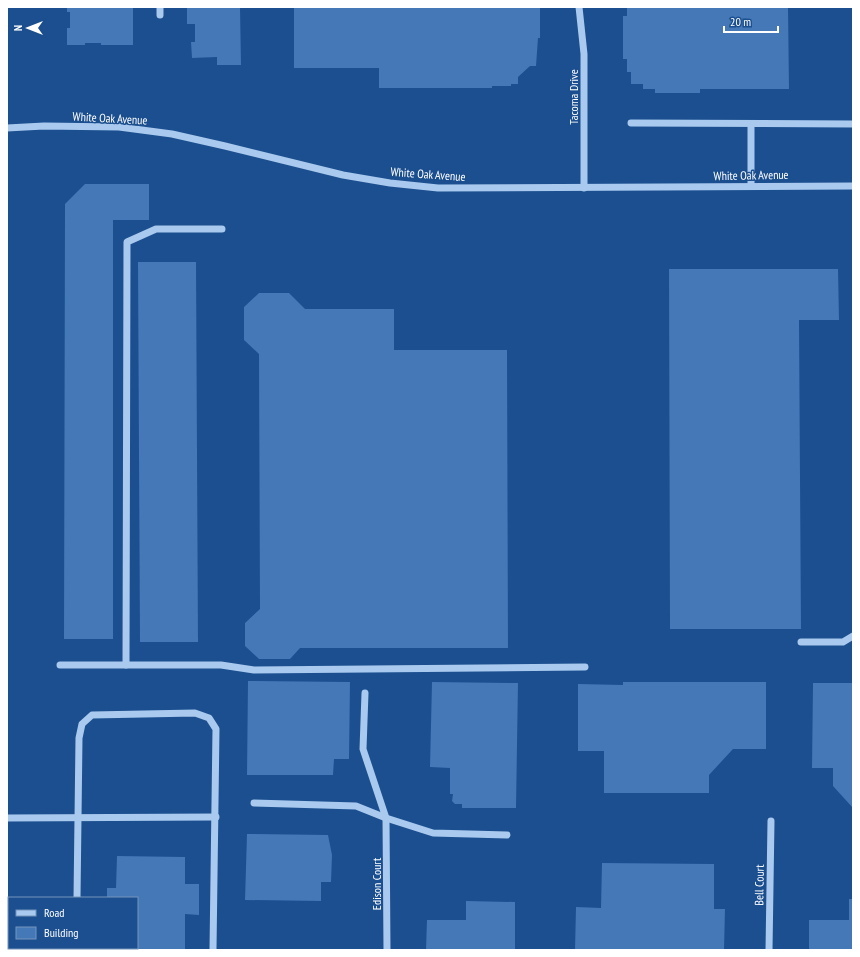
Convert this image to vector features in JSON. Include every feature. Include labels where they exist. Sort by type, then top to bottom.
[{"type":"street","name":"Tacoma Drive","points":[[579,7],[584,54],[584,188]]},
{"type":"street","points":[[632,123],[853,124]]},
{"type":"street","points":[[751,124],[751,186]]},
{"type":"street","name":"White Oak Avenue","points":[[7,128],[44,126],[119,127],[172,134],[343,175],[390,184],[438,188],[853,186]]},
{"type":"street","points":[[126,665],[127,242],[156,229],[222,228]]},
{"type":"street","points":[[801,642],[843,642],[853,636]]},
{"type":"street","points":[[60,665],[221,665],[254,670],[584,667]]},
{"type":"street","name":"Edison Court","points":[[365,694],[363,749],[386,818],[387,950]]},
{"type":"street","points":[[78,897],[79,738],[82,724],[92,714],[195,713],[209,718],[216,729],[213,950]]},
{"type":"street","points":[[254,803],[356,806],[433,834],[507,835]]},
{"type":"street","points":[[7,818],[216,817]]},
{"type":"street","name":"Bell Court","points":[[770,950],[771,821]]},
{"type":"building","points":[[67,7],[133,7],[133,45],[101,45],[101,43],[85,43],[85,45],[67,45],[67,28],[70,28],[70,12],[67,12]]},
{"type":"building","points":[[187,7],[240,7],[241,65],[217,65],[217,57],[192,58],[191,42],[195,42],[195,24],[187,24]]},
{"type":"building","points":[[294,7],[540,7],[540,38],[538,38],[536,66],[530,66],[518,77],[518,84],[511,84],[511,86],[492,86],[492,88],[379,88],[379,68],[294,68]]},
{"type":"building","points":[[627,7],[788,7],[789,89],[700,89],[700,93],[655,93],[655,89],[643,89],[643,84],[631,84],[631,72],[627,72],[627,59],[623,59],[623,16],[627,16]]},
{"type":"building","points":[[85,184],[149,184],[149,220],[113,220],[113,639],[64,639],[65,204]]},
{"type":"building","points":[[138,262],[196,262],[198,642],[140,642]]},
{"type":"building","points":[[669,269],[838,269],[839,320],[799,320],[801,629],[670,629]]},
{"type":"building","points":[[259,293],[289,293],[305,309],[394,309],[394,350],[507,350],[508,648],[300,648],[290,659],[259,659],[245,646],[245,623],[260,609],[259,354],[244,340],[244,307]]},
{"type":"building","points":[[248,681],[350,682],[349,759],[334,759],[333,775],[247,775]]},
{"type":"building","points":[[432,682],[518,683],[516,808],[462,808],[462,804],[455,804],[452,801],[453,794],[450,794],[450,768],[430,767]]},
{"type":"building","points":[[623,682],[766,682],[766,749],[733,749],[709,775],[709,793],[604,793],[604,751],[578,751],[578,684],[623,685]]},
{"type":"building","points":[[813,683],[853,683],[853,808],[833,786],[833,768],[812,768]]},
{"type":"building","points":[[247,834],[328,835],[332,855],[331,882],[321,882],[321,901],[245,900]]},
{"type":"building","points":[[117,856],[185,857],[185,884],[199,884],[199,915],[185,914],[185,950],[107,950],[138,949],[138,897],[107,897],[107,888],[116,888]]},
{"type":"building","points":[[602,863],[714,864],[714,909],[725,909],[724,950],[575,950],[576,907],[601,908]]},
{"type":"building","points":[[849,899],[853,899],[853,950],[809,950],[809,920],[849,920]]},
{"type":"building","points":[[466,901],[515,902],[515,950],[426,950],[427,920],[466,920]]}]
